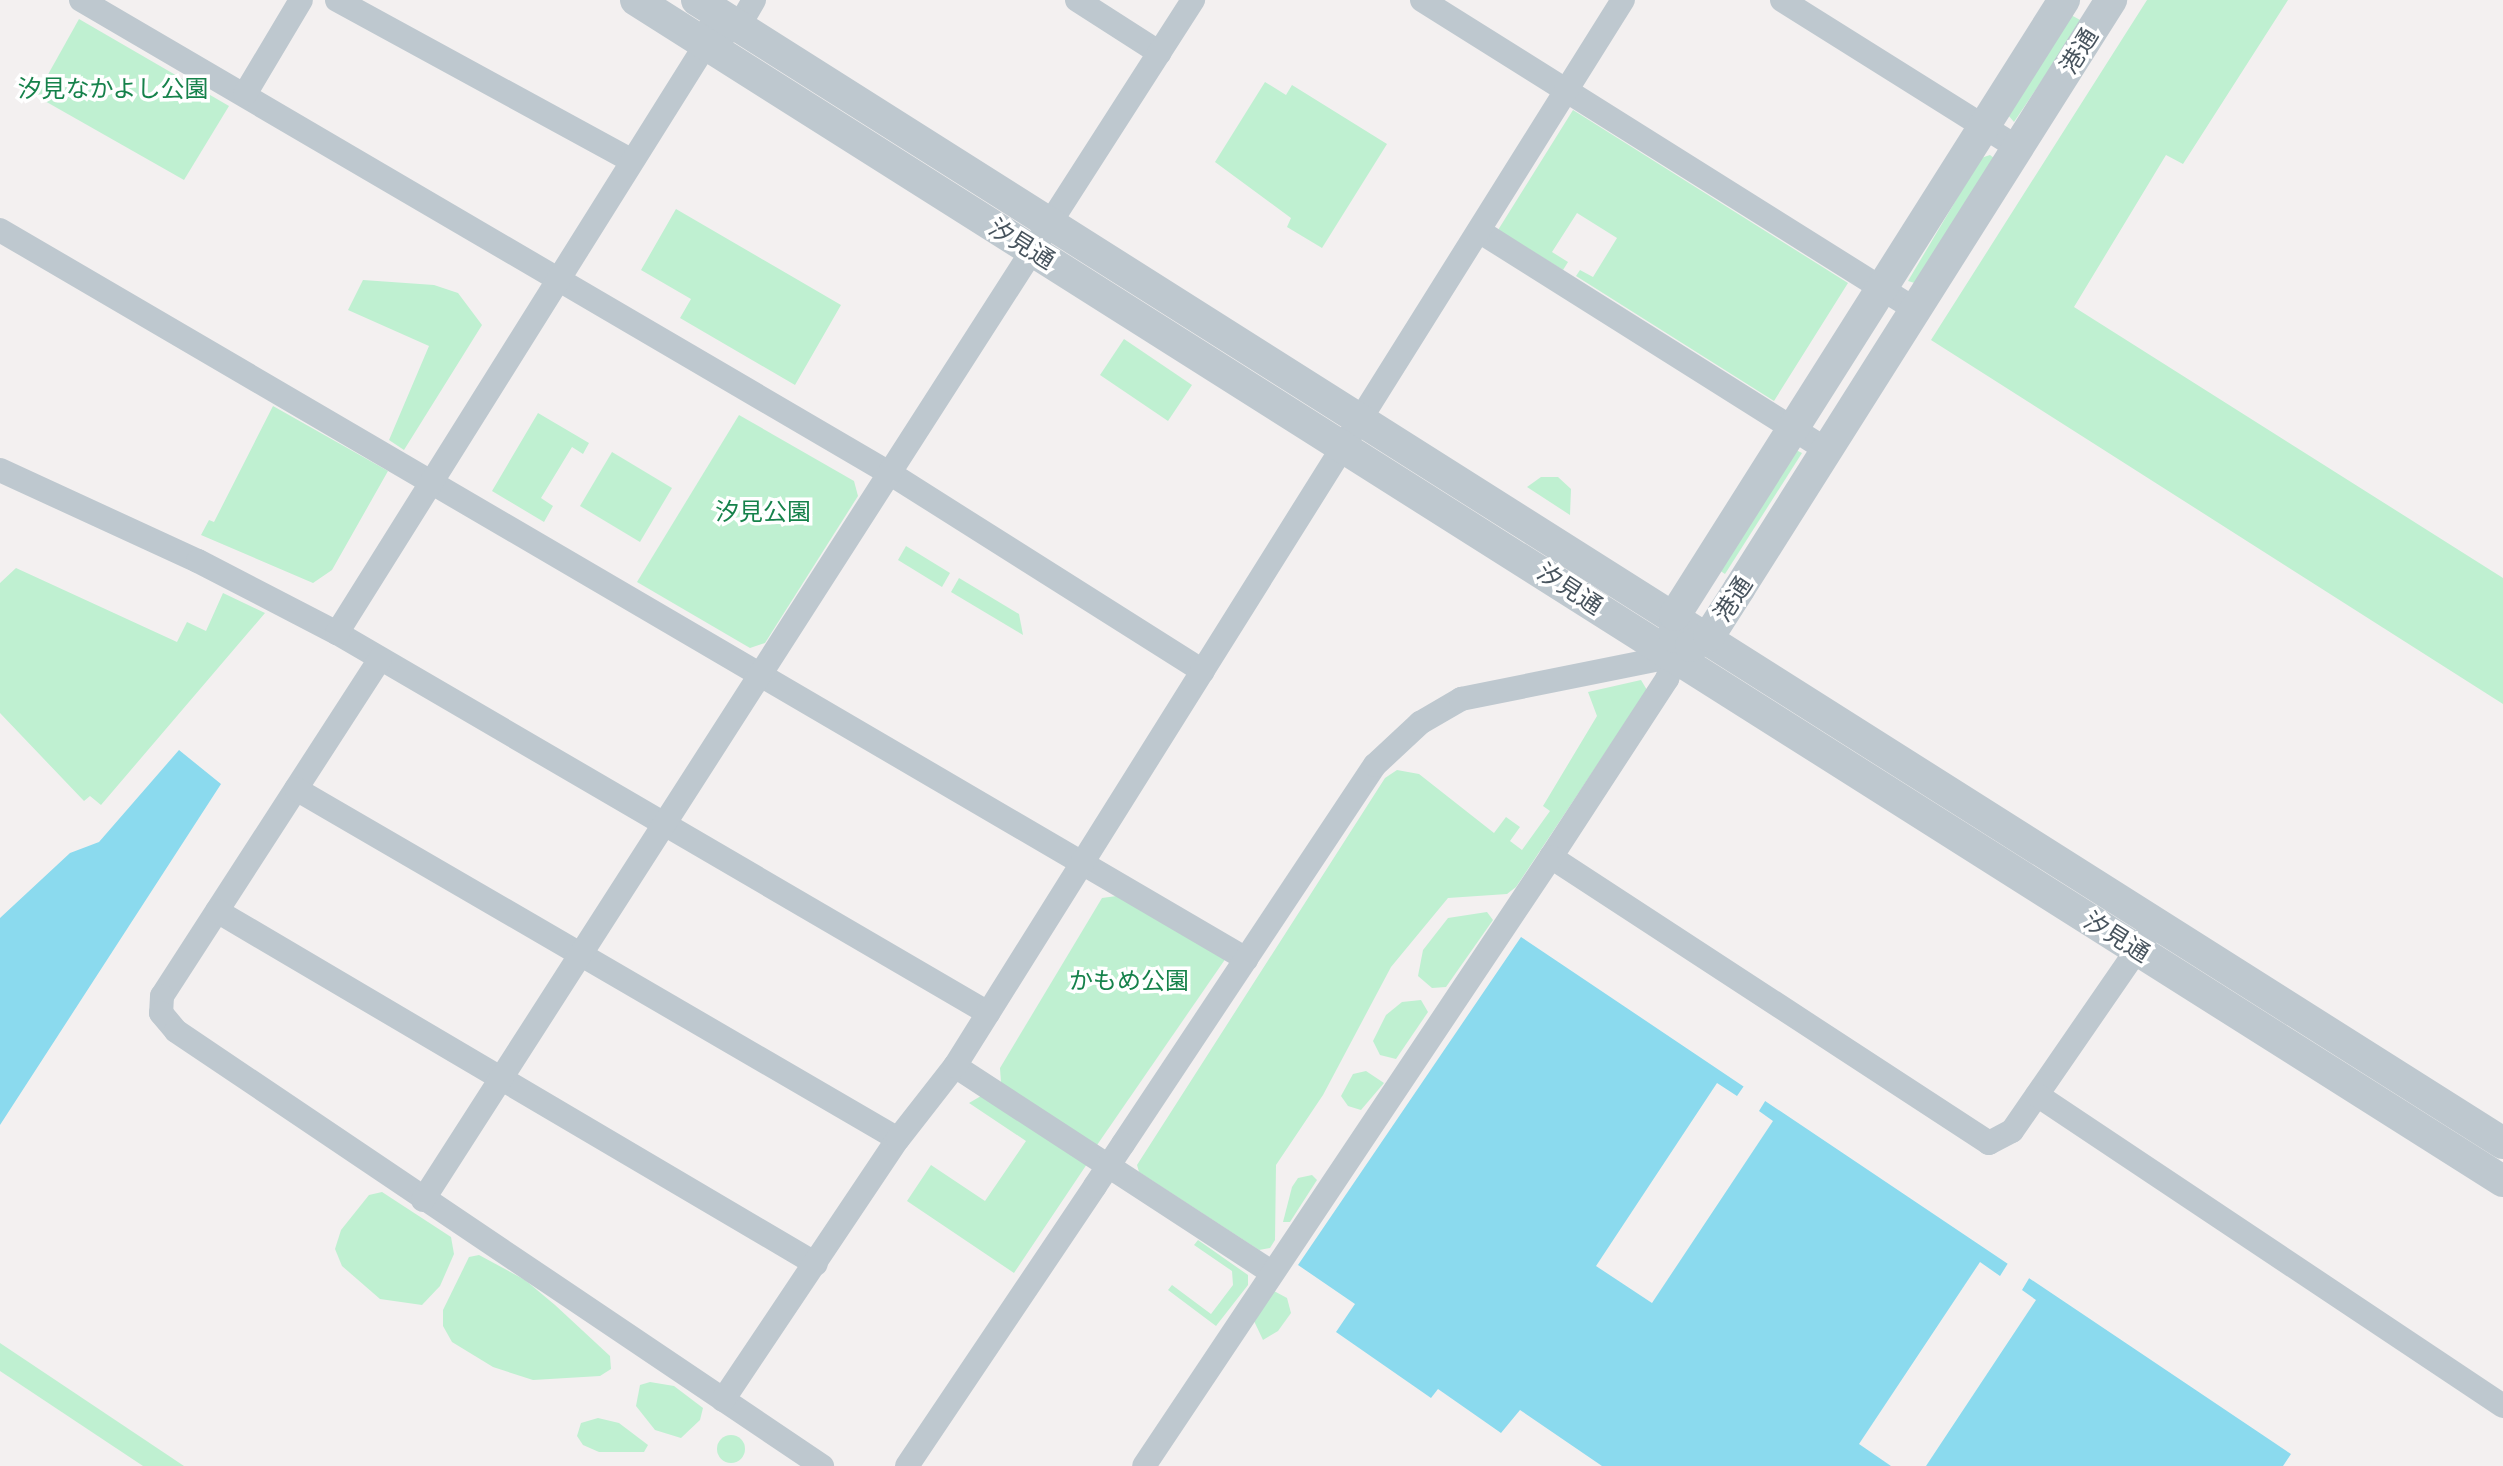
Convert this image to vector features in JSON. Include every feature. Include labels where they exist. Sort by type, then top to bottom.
[{"type":"street","points":[[81,0],[560,277],[891,474],[1203,671]]},
{"type":"street","points":[[245,94],[301,0]]},
{"type":"street","points":[[337,0],[632,161]]},
{"type":"street","name":"汐見通","points":[[636,0],[1344,445],[2503,1181]]},
{"type":"street","points":[[1077,0],[1160,53]]},
{"type":"street","points":[[423,1200],[1193,0]]},
{"type":"street","points":[[1422,0],[1916,310]]},
{"type":"street","points":[[723,1400],[898,1139],[955,1066],[1623,0]]},
{"type":"street","points":[[1782,0],[2018,148]]},
{"type":"street","name":"港通","points":[[1675,656],[1675,615],[2064,0]]},
{"type":"street","name":"港通","points":[[1675,656],[1709,636],[2018,148],[2105,2]]},
{"type":"street","points":[[706,44],[708,3]]},
{"type":"street","name":"汐見通","points":[[708,3],[747,13],[1052,224],[1709,636],[2503,1143]]},
{"type":"street","points":[[337,633],[706,44],[747,13]]},
{"type":"street","points":[[0,230],[1246,959]]},
{"type":"street","points":[[1479,231],[1827,450]]},
{"type":"street","points":[[0,470],[198,561],[337,633],[988,1013]]},
{"type":"street","points":[[1144,1466],[1551,857],[1667,679],[1675,656]]},
{"type":"street","points":[[907,1466],[1375,765],[1420,723],[1461,699],[1675,656]]},
{"type":"street","points":[[380,659],[162,996],[161,1013],[176,1031],[822,1466]]},
{"type":"street","points":[[296,789],[898,1139]]},
{"type":"street","points":[[1551,857],[1989,1143],[2012,1131],[2156,922]]},
{"type":"street","points":[[217,911],[816,1264]]},
{"type":"street","points":[[955,1066],[1271,1272]]},
{"type":"street","points":[[2037,1095],[2503,1406]]},
{"type":"green space","points":[[2147,0],[2288,0],[2183,164],[2166,155],[2074,307],[2503,578],[2503,704],[1931,340]]},
{"type":"green space","points":[[2071,15],[2082,21],[2014,122],[2008,115]]},
{"type":"green space","name":"汐見なかよし公園","points":[[79,19],[229,106],[184,180],[36,96]]},
{"type":"green space","points":[[1265,82],[1286,95],[1292,85],[1387,144],[1322,248],[1287,227],[1291,218],[1215,162]]},
{"type":"green space","points":[[1573,110],[1848,283],[1774,401],[1576,276],[1580,270],[1593,277],[1617,238],[1577,213],[1552,252],[1568,262],[1563,270],[1498,230]]},
{"type":"green space","points":[[1990,155],[1994,158],[1918,284],[1908,281],[1981,158]]},
{"type":"green space","points":[[676,209],[841,305],[795,385],[680,318],[691,299],[641,270]]},
{"type":"green space","points":[[363,280],[434,285],[458,293],[482,325],[404,450],[389,440],[429,346],[348,310]]},
{"type":"green space","points":[[1124,339],[1192,385],[1168,421],[1100,375]]},
{"type":"green space","points":[[273,406],[388,471],[332,570],[313,583],[201,535],[209,520],[214,522]]},
{"type":"green space","points":[[538,413],[589,443],[583,454],[572,447],[541,498],[553,506],[544,522],[492,491]]},
{"type":"green space","name":"汐見公園","points":[[739,415],[854,481],[858,496],[765,643],[750,648],[637,582]]},
{"type":"green space","points":[[1796,450],[1802,453],[1725,574],[1719,570]]},
{"type":"green space","points":[[612,452],[672,488],[640,542],[580,506]]},
{"type":"green space","points":[[1541,477],[1558,477],[1571,489],[1570,515],[1527,487]]},
{"type":"green space","points":[[906,546],[950,573],[942,587],[898,560]]},
{"type":"green space","points":[[16,568],[177,642],[187,622],[206,631],[223,593],[265,613],[101,805],[90,796],[84,801],[0,713],[0,583]]},
{"type":"green space","points":[[959,578],[1019,614],[1023,635],[951,592]]},
{"type":"green space","points":[[1641,680],[1647,690],[1516,887],[1507,894],[1448,898],[1391,967],[1323,1095],[1276,1165],[1275,1240],[1270,1248],[1259,1250],[1139,1172],[1137,1165],[1385,778],[1397,770],[1419,774],[1494,833],[1506,817],[1520,827],[1510,841],[1522,850],[1550,811],[1543,806],[1597,716],[1588,692]]},
{"type":"green space","name":"かもめ公園","points":[[1124,895],[1226,958],[1095,1148],[1001,1083],[1000,1068],[1102,898]]},
{"type":"green space","points":[[1487,912],[1493,920],[1446,987],[1432,988],[1418,976],[1423,950],[1448,918]]},
{"type":"green space","points":[[1421,1000],[1428,1012],[1396,1059],[1380,1055],[1373,1041],[1386,1015],[1402,1002]]},
{"type":"green space","points":[[1366,1071],[1384,1083],[1361,1110],[1348,1106],[1341,1096],[1353,1074]]},
{"type":"green space","points":[[981,1096],[1087,1164],[1014,1273],[907,1201],[931,1165],[985,1201],[1026,1141],[969,1103]]},
{"type":"green space","points":[[1312,1175],[1317,1180],[1290,1222],[1283,1222],[1292,1187],[1298,1178]]},
{"type":"green space","points":[[382,1192],[451,1237],[454,1254],[440,1286],[422,1305],[380,1299],[342,1266],[335,1249],[341,1230],[369,1195]]},
{"type":"green space","points":[[1198,1240],[1248,1275],[1248,1285],[1216,1326],[1168,1290],[1172,1285],[1211,1314],[1233,1285],[1232,1271],[1194,1245]]},
{"type":"green space","points":[[479,1255],[525,1280],[555,1305],[610,1356],[611,1369],[600,1376],[533,1380],[493,1367],[452,1342],[443,1326],[443,1310],[469,1257]]},
{"type":"green space","points":[[1274,1291],[1287,1298],[1291,1313],[1278,1331],[1263,1340],[1254,1321]]},
{"type":"green space","points":[[0,1343],[184,1466],[143,1466],[0,1371]]},
{"type":"green space","points":[[650,1382],[674,1386],[703,1408],[700,1420],[681,1438],[655,1430],[636,1406],[640,1385]]},
{"type":"green space","points":[[598,1418],[619,1423],[648,1445],[644,1452],[599,1452],[583,1445],[577,1436],[581,1423]]},
{"type":"green space","points":[[731,1435],[741,1439],[745,1449],[741,1459],[731,1463],[721,1459],[717,1449],[721,1439]]},
{"type":"water","points":[[179,750],[221,784],[0,1125],[0,918],[70,853],[99,842]]},
{"type":"water","points":[[1521,937],[2291,1454],[2283,1466],[1602,1466],[1520,1410],[1501,1433],[1438,1389],[1431,1398],[1336,1332],[1355,1304],[1298,1265]]},
{"type":"pier","points":[[1717,1083],[1737,1096],[1746,1083],[1767,1098],[1759,1111],[1773,1121],[1652,1303],[1596,1266]]},
{"type":"pier","points":[[2010,1260],[2031,1275],[2022,1290],[2036,1300],[1926,1466],[1891,1466],[1859,1444],[1980,1262],[2000,1276]]}]
